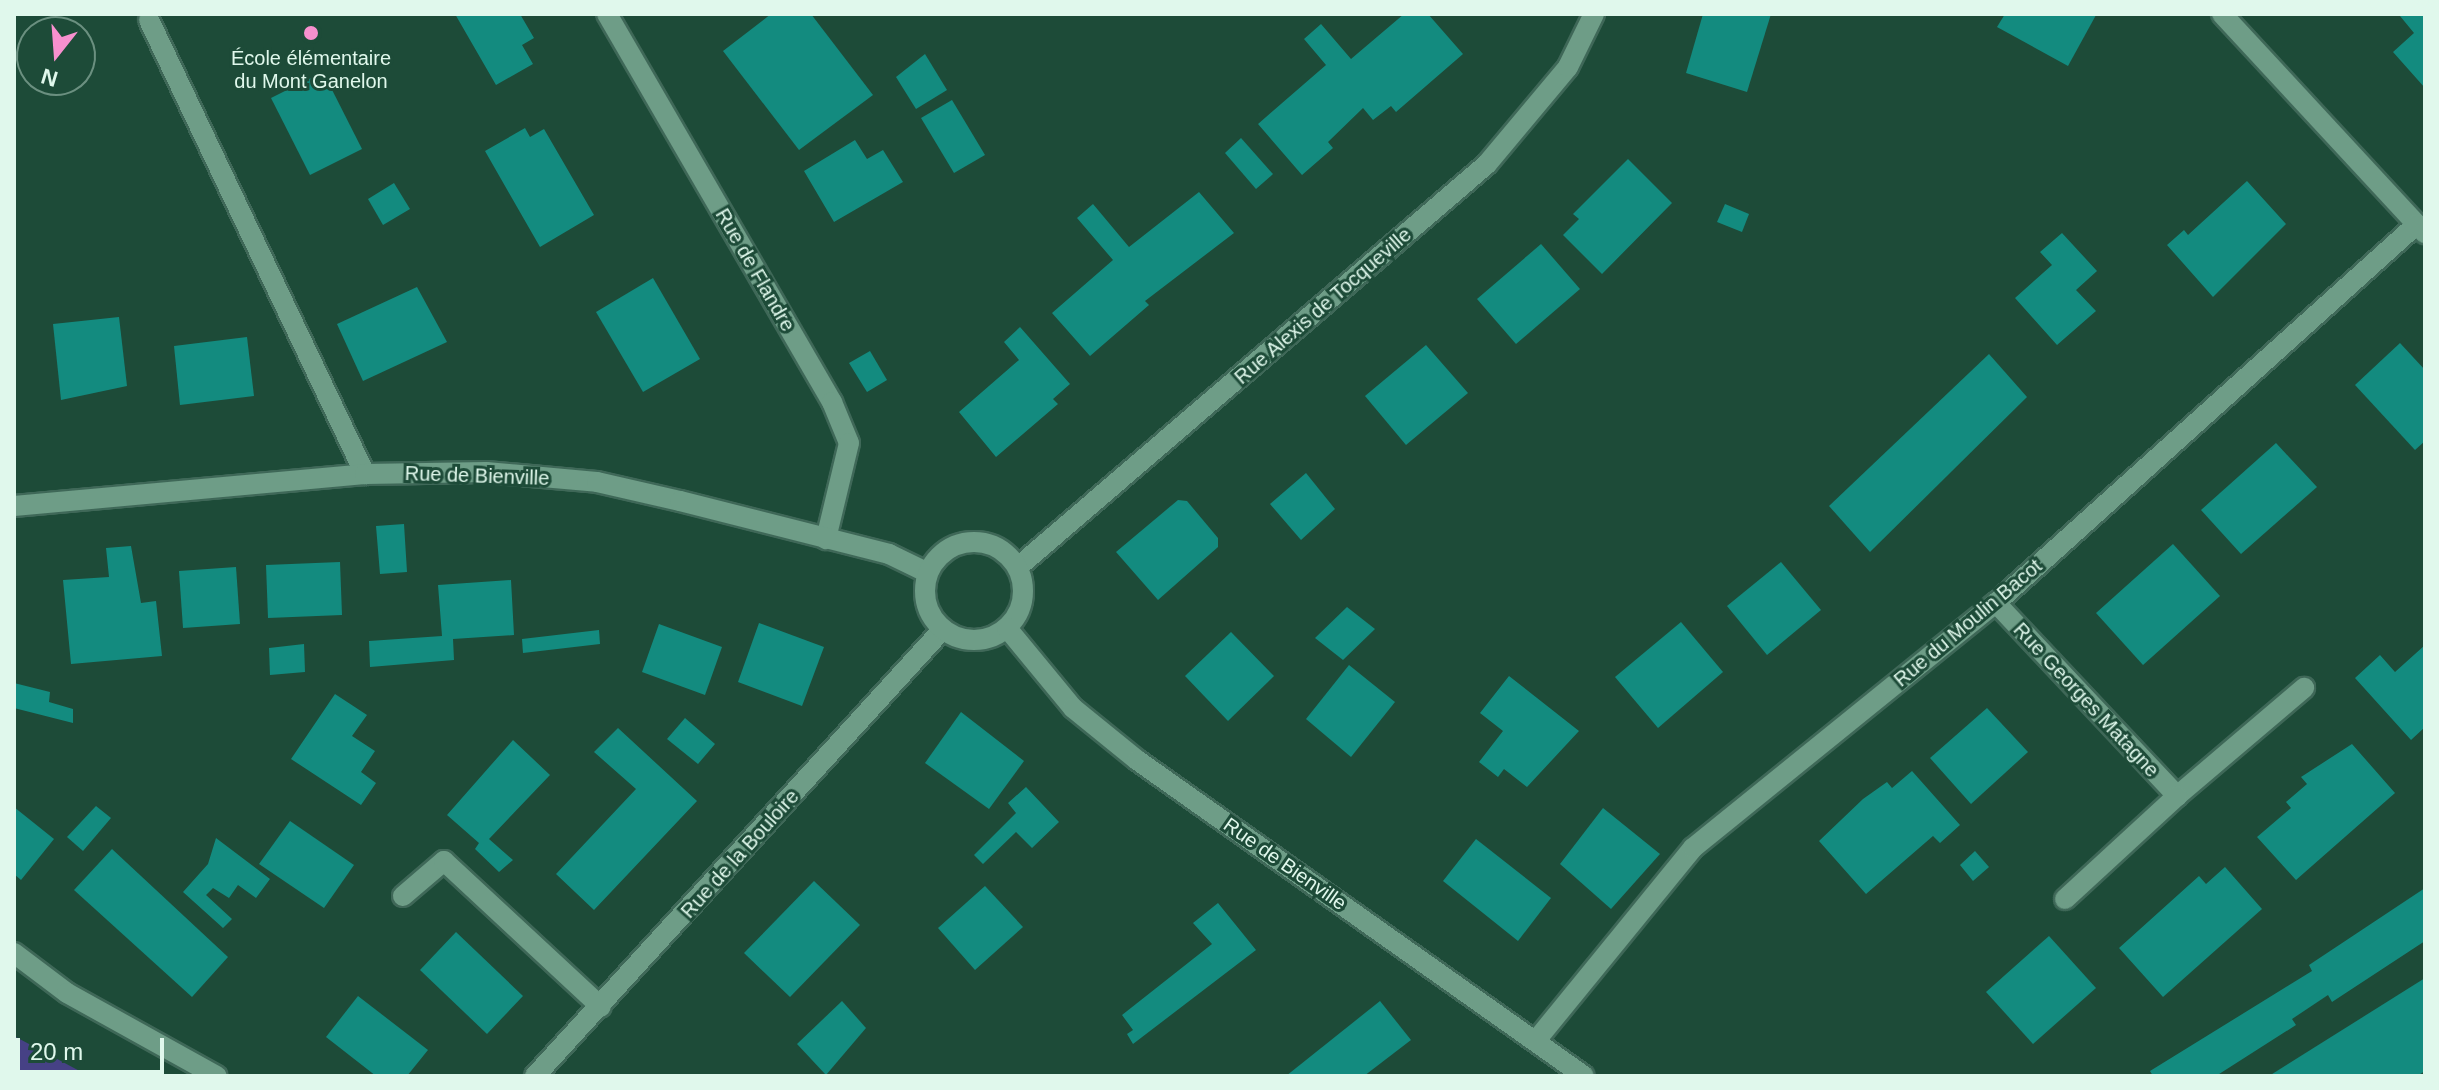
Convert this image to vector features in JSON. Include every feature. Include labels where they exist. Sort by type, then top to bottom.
[{"type":"street","name":"Rue de Flandre","points":[[607,14],[838,415],[849,443],[847,473],[826,539]]},
{"type":"street","name":"Rue Alexis de Tocqueville","points":[[1018,567],[1487,164],[1568,67],[1594,14]]},
{"type":"street","points":[[2222,14],[2421,228]]},
{"type":"street","points":[[149,20],[365,474]]},
{"type":"street","name":"Rue du Moulin Bacot","points":[[1538,1038],[1693,848],[1996,603],[2421,228]]},
{"type":"street","name":"Rue de Bienville","points":[[14,506],[365,474],[486,472],[597,482],[889,554],[928,573]]},
{"type":"street","points":[[963,543],[995,546],[1018,567],[1023,600],[1007,628],[982,639],[943,629],[926,603],[928,573],[936,559],[963,543]]},
{"type":"street","name":"Rue Georges Matagne","points":[[1996,603],[2177,796]]},
{"type":"street","name":"Rue de Bienville","points":[[1007,628],[1073,708],[1137,760],[1538,1038],[1581,1075]]},
{"type":"street","name":"Rue de la Bouloire","points":[[535,1076],[943,629]]},
{"type":"street","points":[[2065,899],[2177,796],[2304,688]]},
{"type":"street","points":[[403,896],[444,861],[601,1007]]},
{"type":"street","points":[[14,953],[67,993],[217,1076]]},
{"type":"shaded area","points":[[14,1036],[89,1076],[14,1076]]},
{"type":"building","points":[[455,14],[520,14],[534,38],[522,45],[533,64],[496,85]]},
{"type":"building","points":[[771,14],[811,14],[873,95],[799,150],[723,51]]},
{"type":"building","points":[[1404,14],[1428,14],[1463,54],[1396,112],[1391,106],[1373,120],[1363,108],[1328,142],[1333,148],[1302,175],[1258,124],[1326,65],[1304,39],[1321,24],[1351,59]]},
{"type":"building","points":[[1703,14],[1771,14],[1747,92],[1686,73]]},
{"type":"building","points":[[2005,14],[2096,15],[2068,66],[1997,27]]},
{"type":"building","points":[[2425,14],[2425,88],[2393,52],[2414,33],[2400,16]]},
{"type":"building","points":[[925,54],[947,90],[916,109],[896,77]]},
{"type":"building","points":[[323,72],[362,149],[310,175],[271,98]]},
{"type":"building","points":[[952,100],[985,155],[954,173],[921,118]]},
{"type":"building","points":[[525,128],[530,137],[544,129],[594,215],[540,247],[485,151]]},
{"type":"building","points":[[1241,138],[1273,174],[1256,189],[1225,153]]},
{"type":"building","points":[[855,140],[867,159],[883,150],[903,182],[834,222],[804,171]]},
{"type":"building","points":[[1628,159],[1672,203],[1602,274],[1563,235],[1579,219],[1573,214]]},
{"type":"building","points":[[2247,181],[2286,224],[2213,297],[2167,245],[2184,230],[2188,235]]},
{"type":"building","points":[[394,183],[410,209],[383,225],[368,199]]},
{"type":"building","points":[[1199,192],[1234,233],[1145,301],[1149,305],[1090,356],[1052,313],[1113,260],[1077,218],[1093,204],[1129,247]]},
{"type":"building","points":[[1725,204],[1749,214],[1742,232],[1717,222]]},
{"type":"building","points":[[2062,233],[2097,271],[2076,290],[2096,311],[2057,345],[2015,298],[2052,265],[2040,252]]},
{"type":"building","points":[[1541,244],[1580,289],[1516,344],[1477,299]]},
{"type":"building","points":[[653,278],[700,359],[643,392],[596,312]]},
{"type":"building","points":[[417,287],[447,342],[363,381],[337,324]]},
{"type":"building","points":[[119,317],[127,386],[61,400],[53,324]]},
{"type":"building","points":[[1020,327],[1070,384],[1053,399],[1058,404],[996,457],[959,412],[1019,360],[1004,342]]},
{"type":"building","points":[[247,337],[254,396],[180,405],[174,346]]},
{"type":"building","points":[[2400,343],[2425,370],[2425,441],[2415,450],[2355,385]]},
{"type":"building","points":[[1426,345],[1468,393],[1406,445],[1365,396]]},
{"type":"building","points":[[870,351],[887,380],[867,392],[849,363]]},
{"type":"building","points":[[1989,354],[2027,397],[1870,552],[1829,506]]},
{"type":"building","points":[[2276,443],[2317,487],[2241,554],[2201,510]]},
{"type":"building","points":[[1306,473],[1335,509],[1301,540],[1270,504]]},
{"type":"building","points":[[1178,500],[1187,501],[1218,538],[1218,547],[1158,600],[1116,552]]},
{"type":"building","points":[[404,524],[407,572],[380,574],[376,526]]},
{"type":"building","points":[[2173,544],[2220,596],[2143,665],[2096,613]]},
{"type":"building","points":[[131,546],[141,603],[156,601],[162,656],[71,664],[63,580],[109,577],[106,548]]},
{"type":"building","points":[[340,562],[342,615],[268,618],[266,565]]},
{"type":"building","points":[[1781,562],[1821,610],[1767,655],[1727,606]]},
{"type":"building","points":[[236,567],[240,624],[183,628],[179,571]]},
{"type":"building","points":[[511,580],[514,635],[453,639],[454,660],[370,667],[369,641],[442,636],[438,585]]},
{"type":"building","points":[[1347,607],[1375,629],[1343,660],[1315,638]]},
{"type":"building","points":[[1681,622],[1723,672],[1658,728],[1615,677]]},
{"type":"building","points":[[759,623],[824,647],[802,706],[738,682]]},
{"type":"building","points":[[659,624],[722,647],[705,695],[642,672]]},
{"type":"building","points":[[599,630],[600,644],[523,653],[522,639]]},
{"type":"building","points":[[1231,632],[1274,676],[1228,721],[1185,676]]},
{"type":"building","points":[[304,644],[305,672],[270,675],[269,648]]},
{"type":"building","points":[[2425,645],[2425,727],[2411,740],[2355,678],[2380,655],[2395,672]]},
{"type":"building","points":[[1349,665],[1395,702],[1351,757],[1306,719]]},
{"type":"building","points":[[1509,676],[1579,731],[1527,787],[1504,769],[1498,777],[1479,762],[1503,731],[1480,713]]},
{"type":"building","points":[[14,683],[50,692],[49,702],[73,709],[73,723],[14,708]]},
{"type":"building","points":[[335,694],[367,715],[352,736],[375,751],[361,772],[376,783],[361,805],[291,759]]},
{"type":"building","points":[[1987,708],[2028,752],[1971,804],[1930,758]]},
{"type":"building","points":[[961,712],[1024,761],[989,809],[925,763]]},
{"type":"building","points":[[685,718],[715,744],[698,764],[667,739]]},
{"type":"building","points":[[618,728],[697,801],[594,910],[556,874],[636,789],[594,752]]},
{"type":"building","points":[[513,740],[550,775],[489,839],[513,860],[499,872],[475,849],[479,843],[447,815]]},
{"type":"building","points":[[2352,744],[2395,793],[2296,880],[2257,837],[2291,808],[2286,802],[2307,784],[2301,777]]},
{"type":"building","points":[[1912,771],[1960,825],[1940,843],[1933,836],[1866,894],[1819,841],[1863,799],[1887,782],[1892,788]]},
{"type":"building","points":[[1026,787],[1059,822],[1032,848],[1016,832],[983,864],[974,855],[1016,813],[1008,803]]},
{"type":"building","points":[[96,806],[111,818],[83,851],[67,837]]},
{"type":"building","points":[[14,807],[54,839],[21,880],[14,874]]},
{"type":"building","points":[[1603,808],[1660,854],[1611,909],[1560,864]]},
{"type":"building","points":[[290,821],[354,865],[324,908],[259,864]]},
{"type":"building","points":[[216,838],[270,879],[256,898],[238,885],[229,898],[213,888],[206,895],[232,919],[223,928],[183,892],[208,864]]},
{"type":"building","points":[[1476,839],[1551,898],[1518,941],[1443,881]]},
{"type":"building","points":[[112,849],[228,957],[192,997],[74,890]]},
{"type":"building","points":[[1975,851],[1989,867],[1973,881],[1960,865]]},
{"type":"building","points":[[2225,867],[2262,909],[2163,997],[2119,948],[2199,876],[2206,884]]},
{"type":"building","points":[[814,881],[860,925],[790,997],[744,953]]},
{"type":"building","points":[[985,886],[1023,927],[975,970],[938,928]]},
{"type":"building","points":[[2425,888],[2425,941],[2332,1002],[2328,995],[2292,1019],[2296,1025],[2216,1076],[2153,1076],[2150,1071],[2312,971],[2309,965]]},
{"type":"building","points":[[1218,903],[1256,950],[1133,1044],[1127,1034],[1133,1030],[1122,1015],[1212,944],[1193,923]]},
{"type":"building","points":[[456,932],[523,996],[487,1034],[420,970]]},
{"type":"building","points":[[2049,936],[2096,988],[2033,1044],[1986,992]]},
{"type":"building","points":[[2425,978],[2425,1071],[2417,1076],[2269,1076]]},
{"type":"building","points":[[358,996],[428,1050],[407,1076],[376,1076],[326,1037]]},
{"type":"building","points":[[842,1001],[866,1028],[826,1075],[797,1044]]},
{"type":"building","points":[[1380,1001],[1411,1040],[1364,1076],[1286,1076]]},
{"type":"place","name":"École élémentaire du Mont Ganelon","points":[[311,33]]}]
